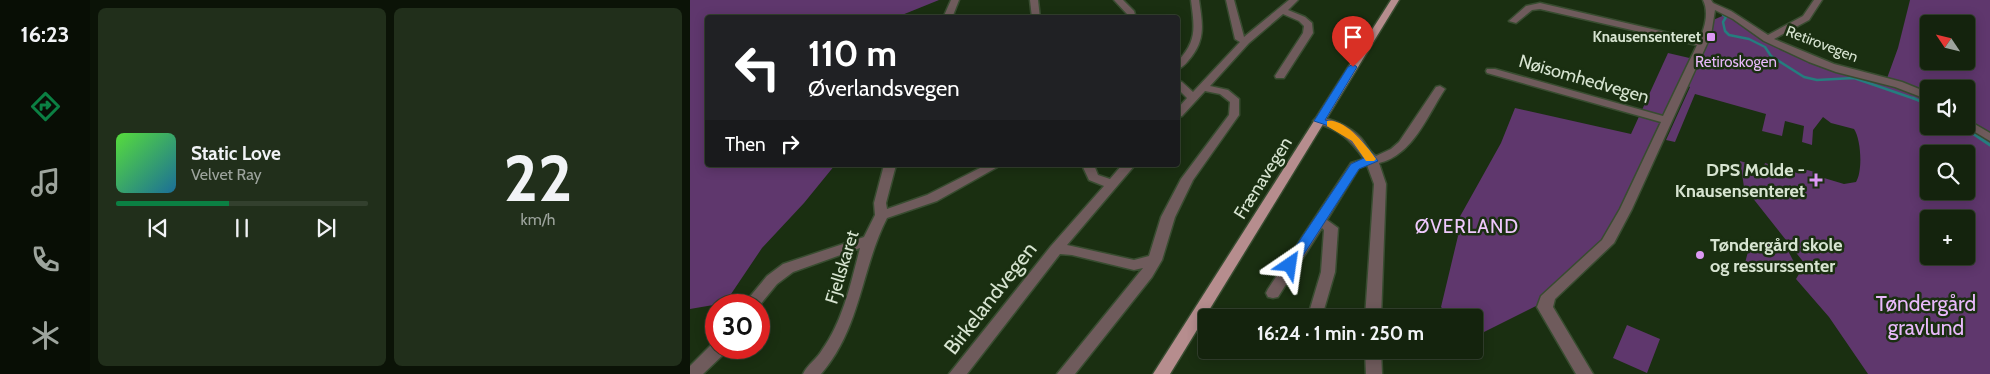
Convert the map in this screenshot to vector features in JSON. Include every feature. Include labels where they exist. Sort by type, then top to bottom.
[{"type":"main road","name":"Frænavegen","points":[[1161,374],[1395,0]]},
{"type":"street","points":[[948,15],[955,0]]},
{"type":"street","points":[[1034,0],[1036,15]]},
{"type":"street","points":[[1118,0],[1131,15]]},
{"type":"street","points":[[1180,64],[1192,53],[1200,36],[1195,0]]},
{"type":"street","points":[[1230,0],[1240,39],[1246,41]]},
{"type":"street","points":[[1180,112],[1246,41],[1294,0]]},
{"type":"street","points":[[1767,39],[1806,18],[1818,0]]},
{"type":"street","name":"Retirovegen","points":[[1709,3],[1725,11],[1767,39],[1847,72],[1892,81],[1920,94]]},
{"type":"street","name":"Nøisomhedvegen","points":[[1585,374],[1545,307],[1548,296],[1607,244],[1626,210],[1702,43],[1710,19],[1709,3]]},
{"type":"street","points":[[1512,21],[1529,8],[1540,6],[1702,43]]},
{"type":"street","points":[[1280,76],[1308,33],[1309,25],[1302,18],[1281,10]]},
{"type":"street","name":"Nøisomhedvegen","points":[[1491,71],[1667,120]]},
{"type":"street","points":[[1065,374],[1147,273],[1155,260],[1168,217],[1187,179],[1234,114],[1236,100],[1231,96],[1197,92],[1180,85]]},
{"type":"street","points":[[1273,293],[1355,166],[1365,161],[1389,156],[1399,148],[1440,89]]},
{"type":"street","points":[[1319,121],[1335,125],[1356,139],[1372,161],[1380,184],[1373,309]]},
{"type":"street","points":[[1975,128],[1990,138]]},
{"type":"street","name":"Fjellskaret","points":[[811,374],[828,355],[840,332],[856,290],[869,240],[882,215],[880,203],[889,167]]},
{"type":"street","points":[[882,215],[932,198],[991,167]]},
{"type":"street","points":[[1089,167],[1093,177],[1111,184]]},
{"type":"street","name":"Birkelandvegen","points":[[957,374],[1056,249],[1127,167]]},
{"type":"street","points":[[1318,309],[1328,272],[1332,228],[1319,221]]},
{"type":"street","points":[[760,294],[772,280],[788,268],[869,240]]},
{"type":"street","name":"Birkelandvegen","points":[[1056,249],[1072,250],[1134,265],[1155,260]]},
{"type":"street","points":[[692,374],[708,359]]},
{"type":"street","points":[[1373,359],[1374,374]]},
{"type":"green space","points":[[690,0],[939,0],[902,15],[705,15],[705,167],[833,167],[804,203],[762,248],[731,294],[705,294],[705,306],[690,309]]},
{"type":"green space","points":[[1910,0],[1990,0],[1990,374],[1868,374],[1829,317],[1796,279],[1805,264],[1744,187],[1740,161],[1763,168],[1765,163],[1798,173],[1799,168],[1815,172],[1814,175],[1844,184],[1856,182],[1860,170],[1860,155],[1854,129],[1831,123],[1823,117],[1813,130],[1812,145],[1802,142],[1804,126],[1785,121],[1782,136],[1762,131],[1766,114],[1695,94],[1675,142],[1666,140],[1690,87],[1688,86],[1631,211],[1612,246],[1550,302],[1538,305],[1483,332],[1483,309],[1443,309],[1441,307],[1458,236],[1453,229],[1501,143],[1515,108],[1631,134],[1668,53],[1698,60],[1713,20],[1727,14],[1745,27],[1783,47],[1886,81],[1898,48]]},
{"type":"green space","points":[[1751,241],[1786,247],[1795,264],[1788,269],[1743,270]]},
{"type":"green space","points":[[1627,325],[1660,339],[1647,373],[1613,358]]},
{"type":"waterway","points":[[1723,15],[1726,17],[1723,22],[1725,31],[1729,35],[1749,39],[1765,47],[1771,56],[1804,77],[1817,80],[1854,78],[1915,99]]},
{"type":"waterway","points":[[1913,98],[1920,101]]},
{"type":"waterway","points":[[1975,135],[1990,145]]},
{"type":"slow traffic","points":[[1331,124],[1356,139],[1370,159]]},
{"type":"place","name":"Knausensenteret","points":[[1711,37]]},
{"type":"place","name":"DPS Molde - Knausensenteret","points":[[1816,180]]},
{"type":"place","name":"Tøndergård skole og ressurssenter","points":[[1700,255]]},
{"type":"district","name":"ØVERLAND","points":[[1467,226]]},
{"type":"route","points":[[1290,265],[1355,166],[1365,161],[1372,161],[1356,139],[1335,125],[1319,121],[1353,67]]},
{"type":"park label","name":"Retiroskogen","points":[[1736,62]]},
{"type":"park label","name":"Tøndergård gravlund","points":[[1926,315]]}]
